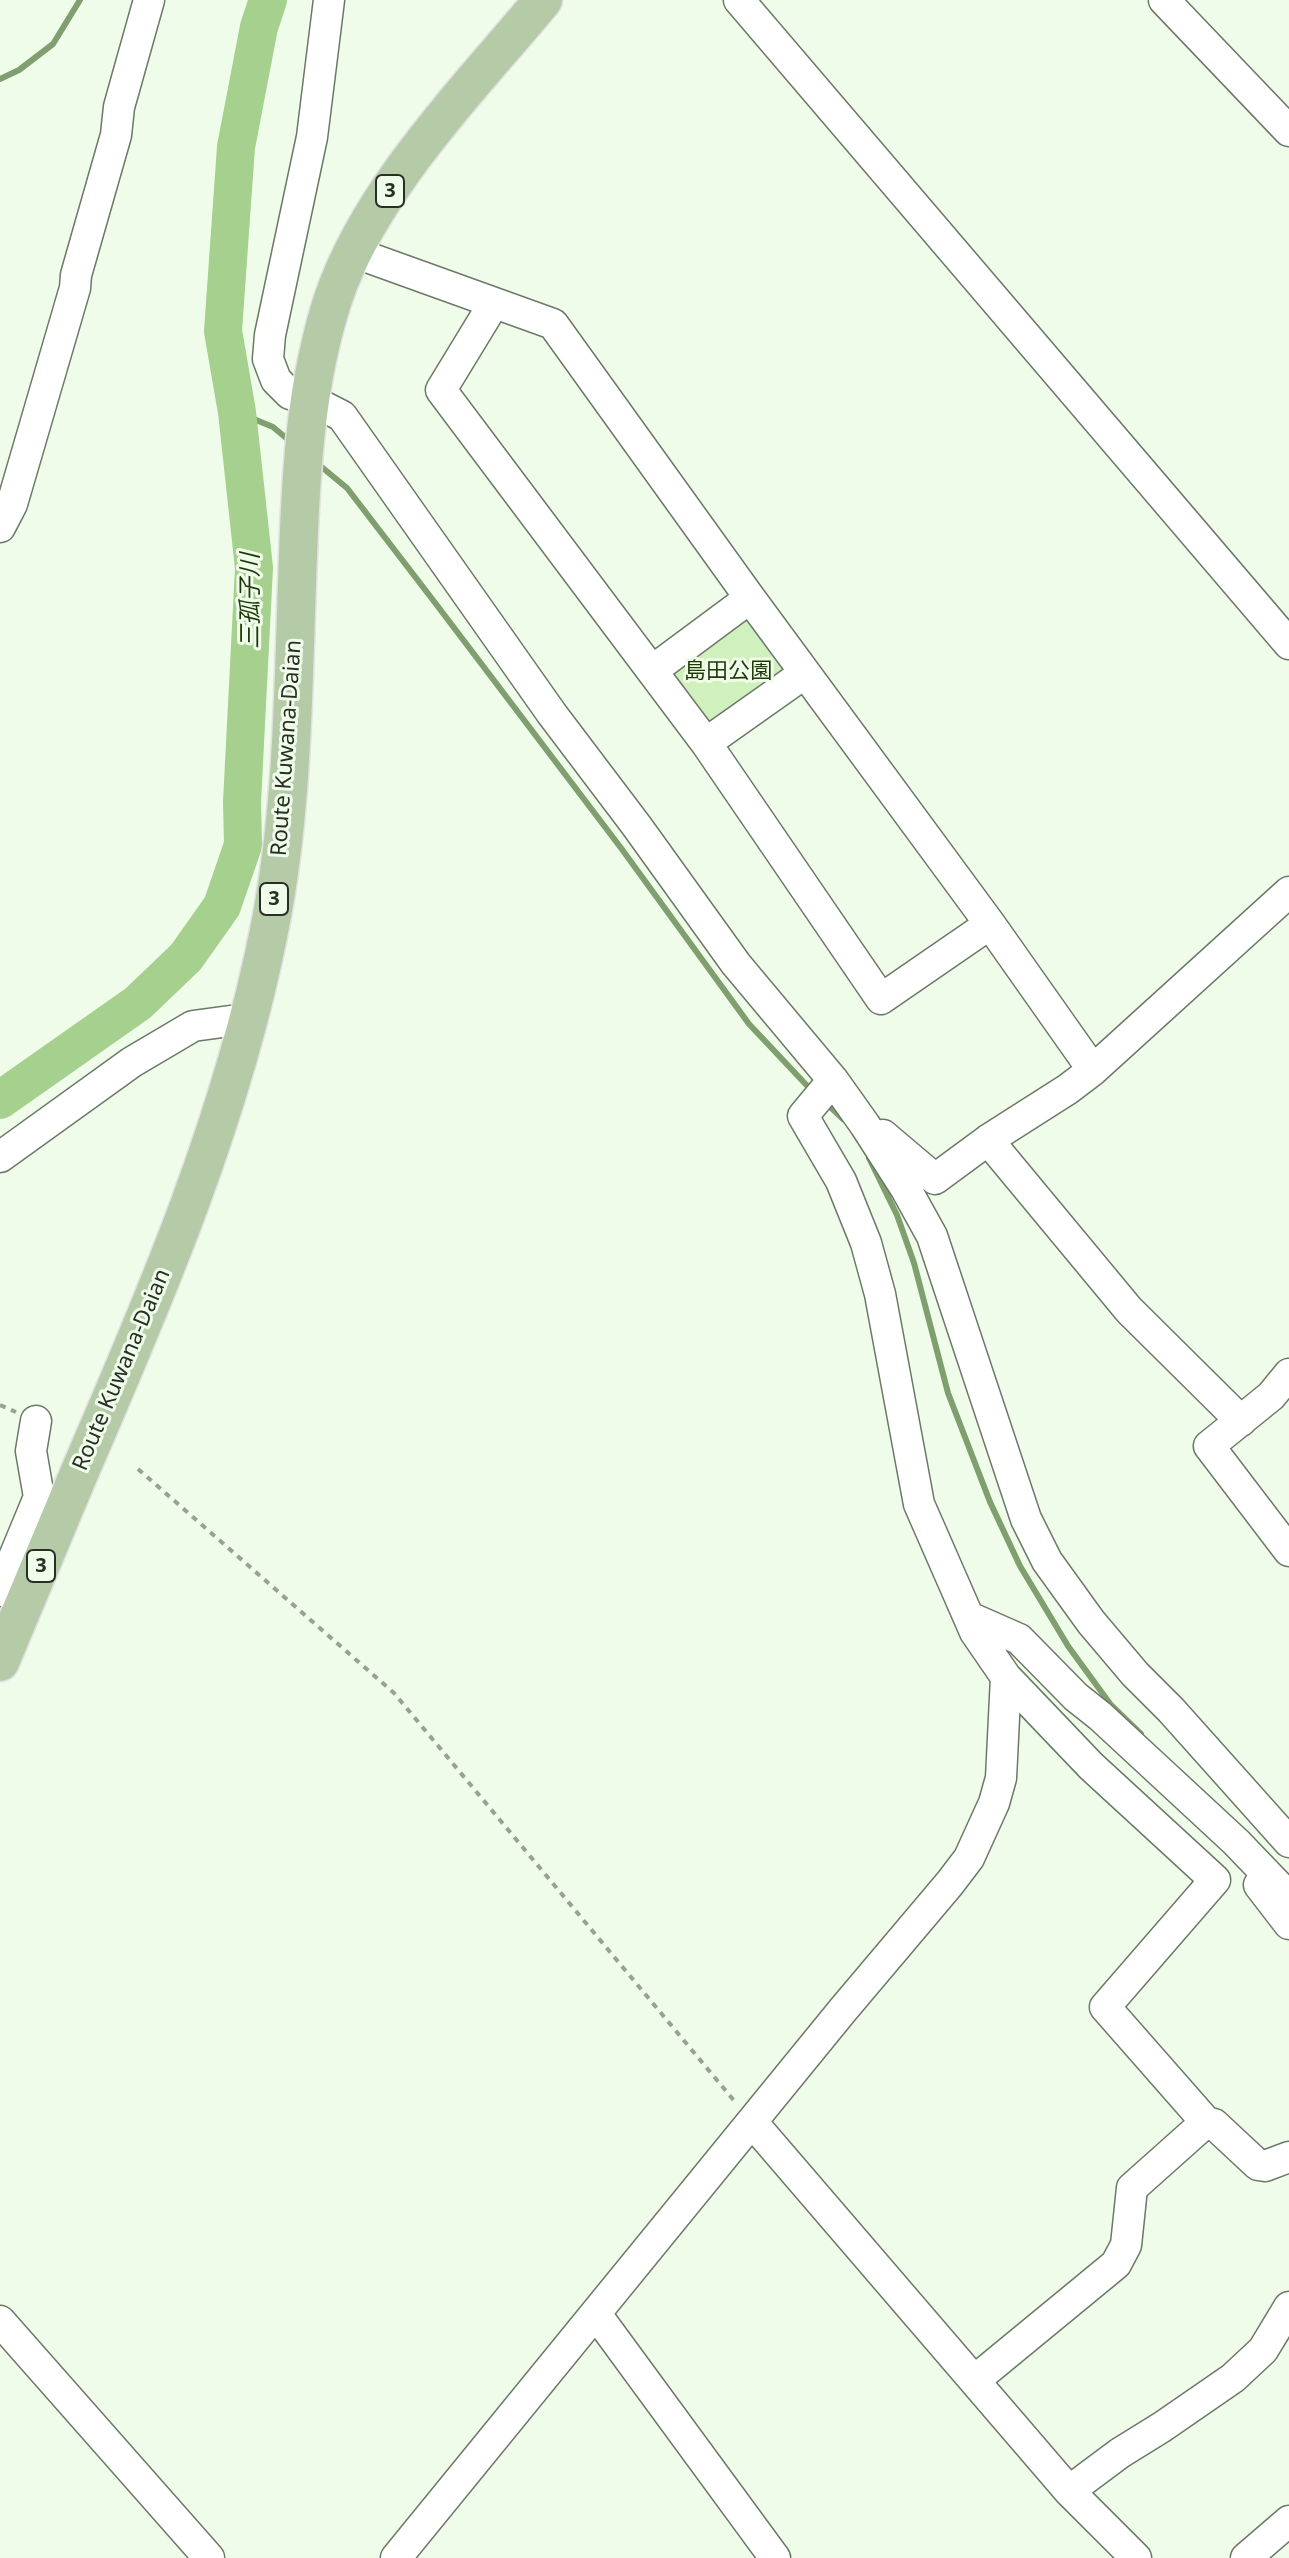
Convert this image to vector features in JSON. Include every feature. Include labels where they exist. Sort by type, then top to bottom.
[{"type":"main road","name":"Route Kuwana-Daian","points":[[0,1662],[163,1276],[222,1116],[248,1027],[270,928],[287,806],[300,506],[308,408],[333,299],[353,252],[375,212],[419,149],[543,0]]},
{"type":"street","points":[[0,527],[12,504],[75,288],[116,135],[119,107],[149,0]]},
{"type":"street","points":[[329,0],[312,137],[270,335],[268,359],[276,380],[308,408],[342,416],[552,714],[736,964],[822,1092],[857,1114],[935,1179],[1093,1070],[1289,892]]},
{"type":"street","points":[[739,0],[1289,644]]},
{"type":"street","points":[[1164,0],[1289,131]]},
{"type":"street","points":[[353,252],[553,324],[1088,1063]]},
{"type":"street","points":[[494,303],[441,390],[706,743],[881,999],[990,924]]},
{"type":"street","points":[[653,670],[750,598]]},
{"type":"street","points":[[706,743],[805,673]]},
{"type":"street","points":[[0,1157],[132,1062],[193,1026],[230,1021],[248,1027]]},
{"type":"street","points":[[822,1092],[803,1116],[841,1181],[866,1243],[880,1294],[919,1504],[975,1632],[1006,1677],[1091,1766],[1215,1880],[1105,2007],[1206,2122],[1214,2124],[1258,2165],[1265,2166],[1289,2157]]},
{"type":"street","points":[[857,1114],[906,1189],[932,1236],[1026,1519],[1047,1561],[1091,1622],[1135,1674],[1289,1842]]},
{"type":"street","points":[[988,1140],[1129,1310],[1241,1421]]},
{"type":"street","points":[[1289,1374],[1271,1396],[1209,1446],[1289,1551]]},
{"type":"street","points":[[0,1591],[39,1497],[31,1451],[36,1421]]},
{"type":"street","points":[[969,1617],[1019,1639],[1076,1697],[1181,1790],[1289,1897]]},
{"type":"street","points":[[396,2558],[969,1858],[994,1803],[1001,1778],[1006,1677]]},
{"type":"street","points":[[1181,1790],[1289,1924]]},
{"type":"street","points":[[752,2122],[1069,2491],[1136,2558]]},
{"type":"street","points":[[975,2380],[1116,2264],[1126,2245],[1132,2188],[1206,2122]]},
{"type":"street","points":[[1069,2491],[1233,2378],[1263,2350],[1289,2307]]},
{"type":"street","points":[[596,2314],[775,2558]]},
{"type":"street","points":[[0,2321],[209,2558]]},
{"type":"street","points":[[1246,2558],[1289,2521]]},
{"type":"path","points":[[138,1469],[394,1693],[752,2122]]},
{"type":"green space","name":"島田公園","points":[[749,606],[798,672],[706,736],[660,673]]},
{"type":"waterway","points":[[0,79],[19,70],[53,44],[80,0]]},
{"type":"waterway","name":"三孤子川","points":[[0,1100],[138,1003],[186,957],[222,906],[243,845],[242,802],[254,568],[237,412],[223,331],[236,147],[259,27],[268,0]]},
{"type":"waterway","points":[[237,412],[273,427],[291,442]]},
{"type":"waterway","points":[[318,464],[347,488],[621,848],[749,1024],[813,1092]]},
{"type":"waterway","points":[[825,1102],[843,1119]]},
{"type":"waterway","points":[[869,1158],[897,1215],[914,1263],[948,1393],[990,1502],[1020,1566],[1068,1646],[1111,1705],[1141,1734]]}]
